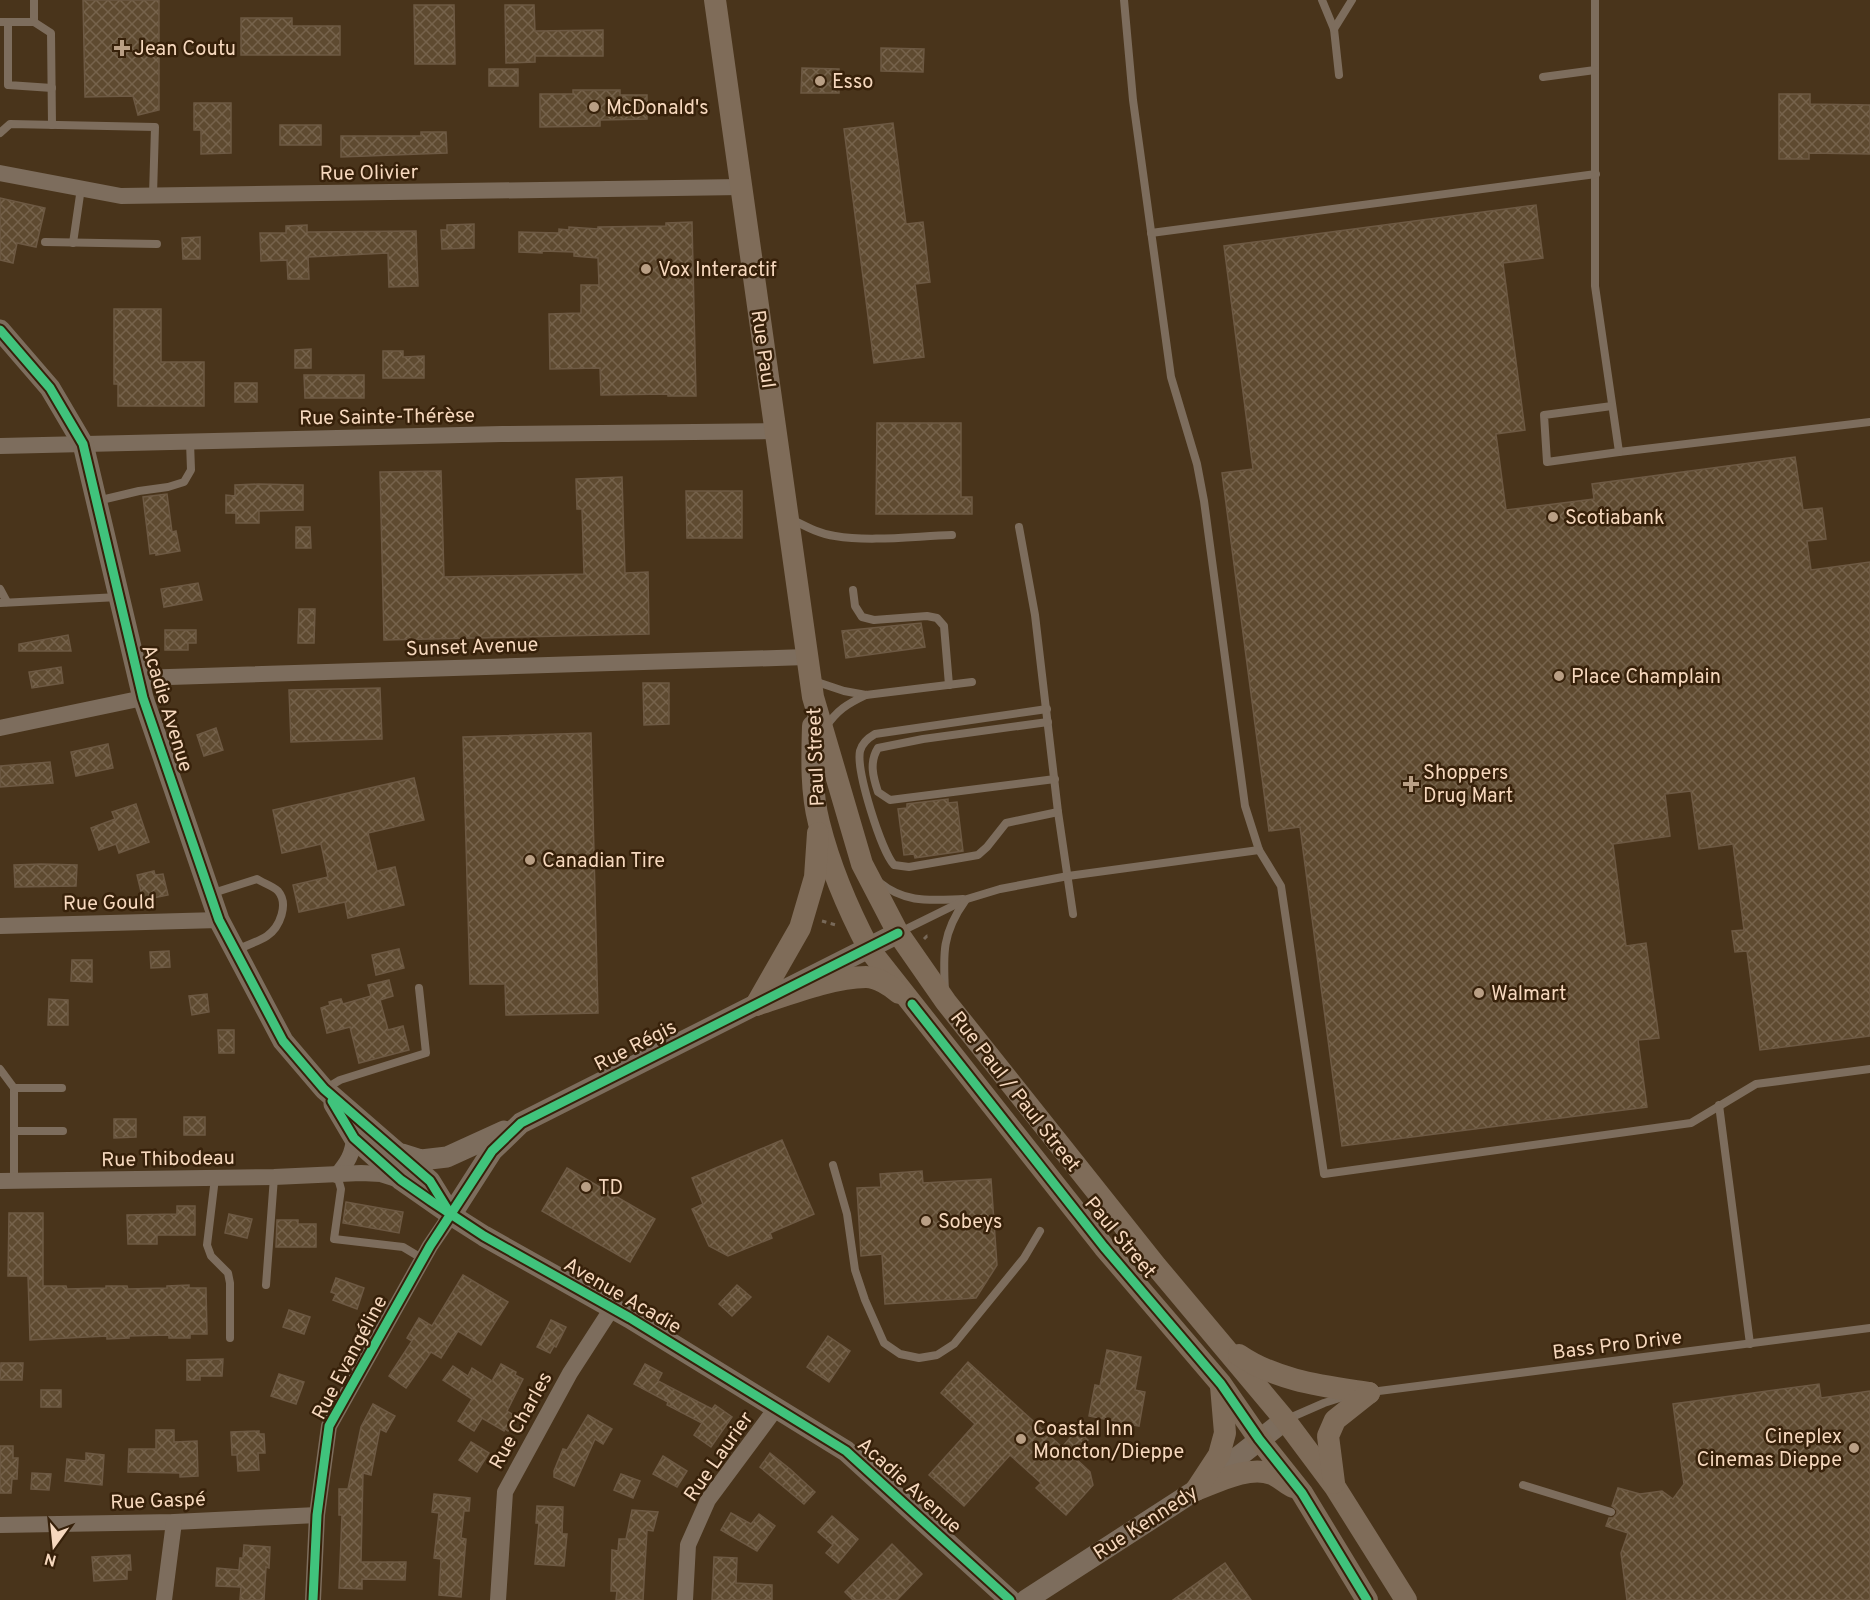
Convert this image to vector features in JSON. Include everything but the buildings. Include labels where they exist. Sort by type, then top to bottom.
[{"type":"main road","name":"Rue Paul","points":[[715,0],[811,688]]},
{"type":"main road","name":"Paul Street","points":[[811,688],[862,864],[898,933],[946,1002]]},
{"type":"main road","name":"Paul Street","points":[[811,688],[812,776],[819,823],[848,908],[869,949],[1104,1247],[1221,1384],[1259,1439],[1302,1493]]},
{"type":"main road","points":[[756,1005],[800,928],[815,877],[819,823]]},
{"type":"main road","points":[[756,1005],[825,984],[867,977],[891,986],[912,1004]]},
{"type":"main road","name":"Rue Paul / Paul Street","points":[[946,1002],[1149,1257],[1225,1346]]},
{"type":"main road","points":[[1225,1346],[1256,1367],[1286,1377],[1323,1386],[1369,1393]]},
{"type":"main road","points":[[1225,1346],[1335,1487],[1406,1600]]},
{"type":"main road","points":[[1196,1490],[1219,1455],[1225,1433],[1221,1384]]},
{"type":"main road","points":[[1335,1487],[1328,1436],[1335,1420],[1369,1393]]},
{"type":"main road","points":[[1196,1490],[1236,1475],[1253,1472],[1270,1474],[1302,1493],[1367,1600]]},
{"type":"street","name":"Rue Olivier","points":[[0,172],[121,196],[741,187]]},
{"type":"street","name":"Acadie Avenue","points":[[0,330],[50,388],[83,444],[141,688],[219,920],[284,1041],[324,1089],[354,1138],[401,1180],[451,1215]]},
{"type":"street","name":"Rue Sainte-Thérèse","points":[[0,446],[502,434],[776,431]]},
{"type":"street","name":"Sunset Avenue","points":[[0,728],[141,688],[806,657]]},
{"type":"street","name":"Rue Gould","points":[[0,926],[219,920]]},
{"type":"street","name":"Rue Régis","points":[[451,1215],[492,1151],[521,1123],[898,933]]},
{"type":"street","name":"Acadie Avenue","points":[[324,1089],[430,1181],[451,1215]]},
{"type":"street","points":[[398,1152],[421,1160],[447,1157],[521,1123]]},
{"type":"street","points":[[337,1175],[348,1161],[353,1149],[354,1138]]},
{"type":"street","name":"Rue Thibodeau","points":[[7,1181],[274,1177],[369,1173],[401,1180]]},
{"type":"street","name":"Rue Evangéline","points":[[313,1600],[317,1515],[329,1426],[423,1259],[451,1215]]},
{"type":"street","name":"Avenue Acadie","points":[[451,1215],[777,1407]]},
{"type":"street","name":"Rue Charles","points":[[498,1600],[505,1492],[570,1373],[612,1308]]},
{"type":"street","name":"Acadie Avenue","points":[[777,1407],[846,1451],[1010,1600]]},
{"type":"street","name":"Rue Laurier","points":[[685,1600],[688,1545],[708,1500],[777,1407]]},
{"type":"street","name":"Rue Kennedy","points":[[1026,1600],[1196,1490],[1285,1420]]},
{"type":"street","name":"Rue Gaspé","points":[[0,1525],[174,1522],[317,1515]]},
{"type":"street","points":[[164,1600],[174,1522]]},
{"type":"lane","points":[[33,0],[34,22]]},
{"type":"lane","points":[[1124,0],[1133,100],[1171,377],[1197,464],[1204,501],[1245,806],[1259,850],[1281,886],[1324,1174],[1691,1123],[1756,1084],[1870,1069]]},
{"type":"lane","points":[[1322,0],[1334,29],[1339,75]]},
{"type":"lane","points":[[1334,29],[1352,0]]},
{"type":"lane","points":[[1595,0],[1595,286],[1618,452]]},
{"type":"lane","points":[[52,88],[8,85],[4,22],[34,22],[51,33],[52,88],[52,125]]},
{"type":"lane","points":[[1543,77],[1595,70]]},
{"type":"lane","points":[[0,133],[10,124],[155,127],[153,195]]},
{"type":"lane","points":[[1151,233],[1596,174]]},
{"type":"lane","points":[[73,243],[81,188]]},
{"type":"lane","points":[[45,242],[158,244]]},
{"type":"lane","points":[[1612,406],[1544,415],[1547,462],[1870,423]]},
{"type":"lane","points":[[96,501],[184,482],[191,470],[190,441]]},
{"type":"lane","points":[[788,518],[813,531],[835,537],[952,535]]},
{"type":"lane","points":[[1019,527],[1035,615],[1058,812],[1073,914]]},
{"type":"lane","points":[[0,589],[3,603],[119,597]]},
{"type":"lane","points":[[853,590],[855,606],[862,617],[874,620],[927,616],[937,618],[944,626],[949,685]]},
{"type":"lane","points":[[811,688],[866,695],[972,682]]},
{"type":"lane","points":[[822,732],[832,717],[846,704],[866,695]]},
{"type":"lane","points":[[1047,710],[875,734],[867,739],[860,752],[866,790],[875,824],[888,858],[894,865],[909,867],[978,855],[987,848],[1006,823],[1058,812]]},
{"type":"lane","points":[[1048,722],[923,739],[878,748],[873,757],[873,778],[878,792],[890,800],[1055,779]]},
{"type":"lane","points":[[898,933],[967,899],[1000,889],[1068,876],[1259,850]]},
{"type":"lane","points":[[862,864],[880,884],[897,894],[920,901],[967,899]]},
{"type":"lane","points":[[209,894],[257,879],[277,889],[283,899],[283,911],[278,924],[268,935],[235,950]]},
{"type":"lane","points":[[946,1002],[943,955],[954,916],[967,899]]},
{"type":"lane","points":[[324,1089],[340,1080],[426,1053],[419,988]]},
{"type":"lane","points":[[0,1069],[7,1083],[14,1131],[7,1181]]},
{"type":"lane","points":[[7,1083],[62,1089]]},
{"type":"lane","points":[[1719,1105],[1750,1344]]},
{"type":"lane","points":[[14,1131],[63,1131]]},
{"type":"lane","points":[[833,1166],[847,1214],[855,1270],[865,1300],[875,1326],[885,1343],[900,1354],[919,1358],[937,1355],[954,1344],[1024,1258],[1040,1231]]},
{"type":"lane","points":[[337,1175],[340,1189],[334,1239],[403,1247],[423,1259]]},
{"type":"lane","points":[[266,1285],[274,1177]]},
{"type":"lane","points":[[215,1178],[207,1245],[212,1256],[228,1273],[230,1338]]},
{"type":"lane","name":"Bass Pro Drive","points":[[1285,1420],[1345,1396],[1870,1328]]},
{"type":"lane","points":[[1523,1485],[1611,1512]]},
{"type":"path","points":[[822,921],[840,926]]},
{"type":"cycle path","points":[[0,330],[50,388],[83,444],[143,698],[219,920],[283,1041],[324,1089],[430,1181],[451,1215]]},
{"type":"cycle path","points":[[313,1600],[317,1515],[329,1426],[430,1246],[492,1151],[521,1123],[898,933]]},
{"type":"cycle path","points":[[912,1004],[1104,1247],[1221,1384],[1259,1439],[1302,1493],[1367,1600]]},
{"type":"cycle path","points":[[332,1101],[354,1138],[401,1180],[431,1201],[484,1236],[630,1318],[846,1451],[1010,1600]]},
{"type":"place","name":"Jean Coutu","points":[[122,48]]},
{"type":"place","name":"Esso","points":[[820,81]]},
{"type":"place","name":"McDonald's","points":[[594,107]]},
{"type":"place","name":"Vox Interactif","points":[[646,269]]},
{"type":"place","name":"Scotiabank","points":[[1553,517]]},
{"type":"place","name":"Place Champlain","points":[[1559,676]]},
{"type":"place","name":"Shoppers Drug Mart","points":[[1411,784]]},
{"type":"place","name":"Canadian Tire","points":[[530,860]]},
{"type":"place","name":"Walmart","points":[[1479,993]]},
{"type":"place","name":"TD","points":[[586,1187]]},
{"type":"place","name":"Sobeys","points":[[926,1221]]},
{"type":"place","name":"Coastal Inn Moncton/Dieppe","points":[[1021,1439]]},
{"type":"place","name":"Cineplex Cinemas Dieppe","points":[[1854,1448]]}]
